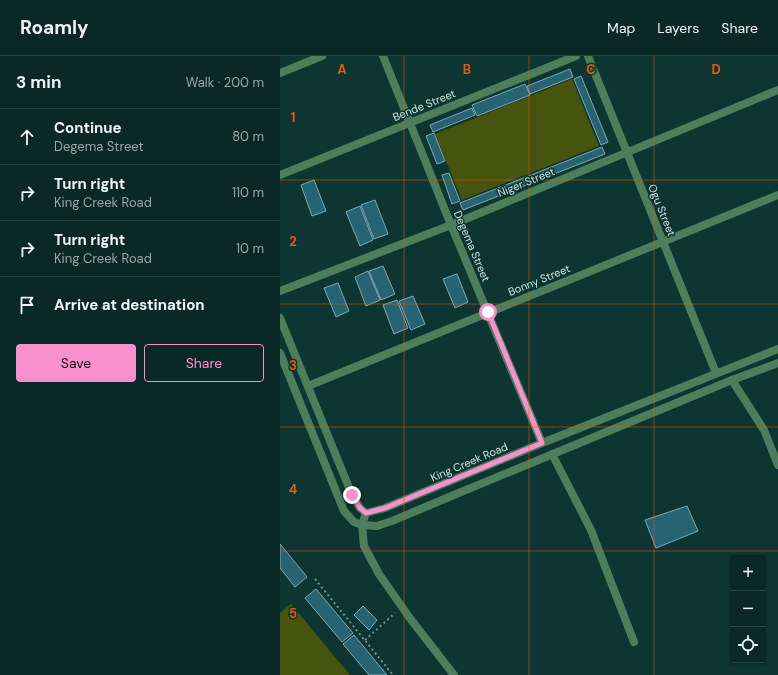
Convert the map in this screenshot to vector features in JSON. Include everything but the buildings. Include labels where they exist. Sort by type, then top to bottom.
[{"type":"street","points":[[280,73],[322,56]]},
{"type":"street","name":"Degema Street","points":[[383,56],[409,123],[542,443]]},
{"type":"street","name":"Bende Street","points":[[280,175],[576,56]]},
{"type":"street","name":"Ogu Street","points":[[588,56],[716,373]]},
{"type":"street","name":"Niger Street","points":[[280,291],[451,225],[778,90]]},
{"type":"street","name":"Bonny Street","points":[[308,386],[778,195]]},
{"type":"street","points":[[280,318],[352,495],[360,508],[366,513],[362,525],[364,546],[379,574],[401,606],[454,675]]},
{"type":"street","name":"King Creek Road","points":[[366,513],[385,508],[542,443],[778,349]]},
{"type":"street","points":[[280,353],[344,511],[354,522],[362,525],[377,526],[732,380],[778,363]]},
{"type":"street","points":[[732,380],[764,430],[778,465]]},
{"type":"street","points":[[552,454],[591,530],[634,642]]},
{"type":"path","points":[[315,579],[393,675]]},
{"type":"path","points":[[365,640],[401,606]]},
{"type":"green space","points":[[572,79],[599,146],[462,200],[435,134]]},
{"type":"green space","points":[[291,604],[350,675],[280,675],[280,613]]},
{"type":"route","points":[[352,495],[360,508],[366,513],[385,508],[542,443],[488,312]]}]
